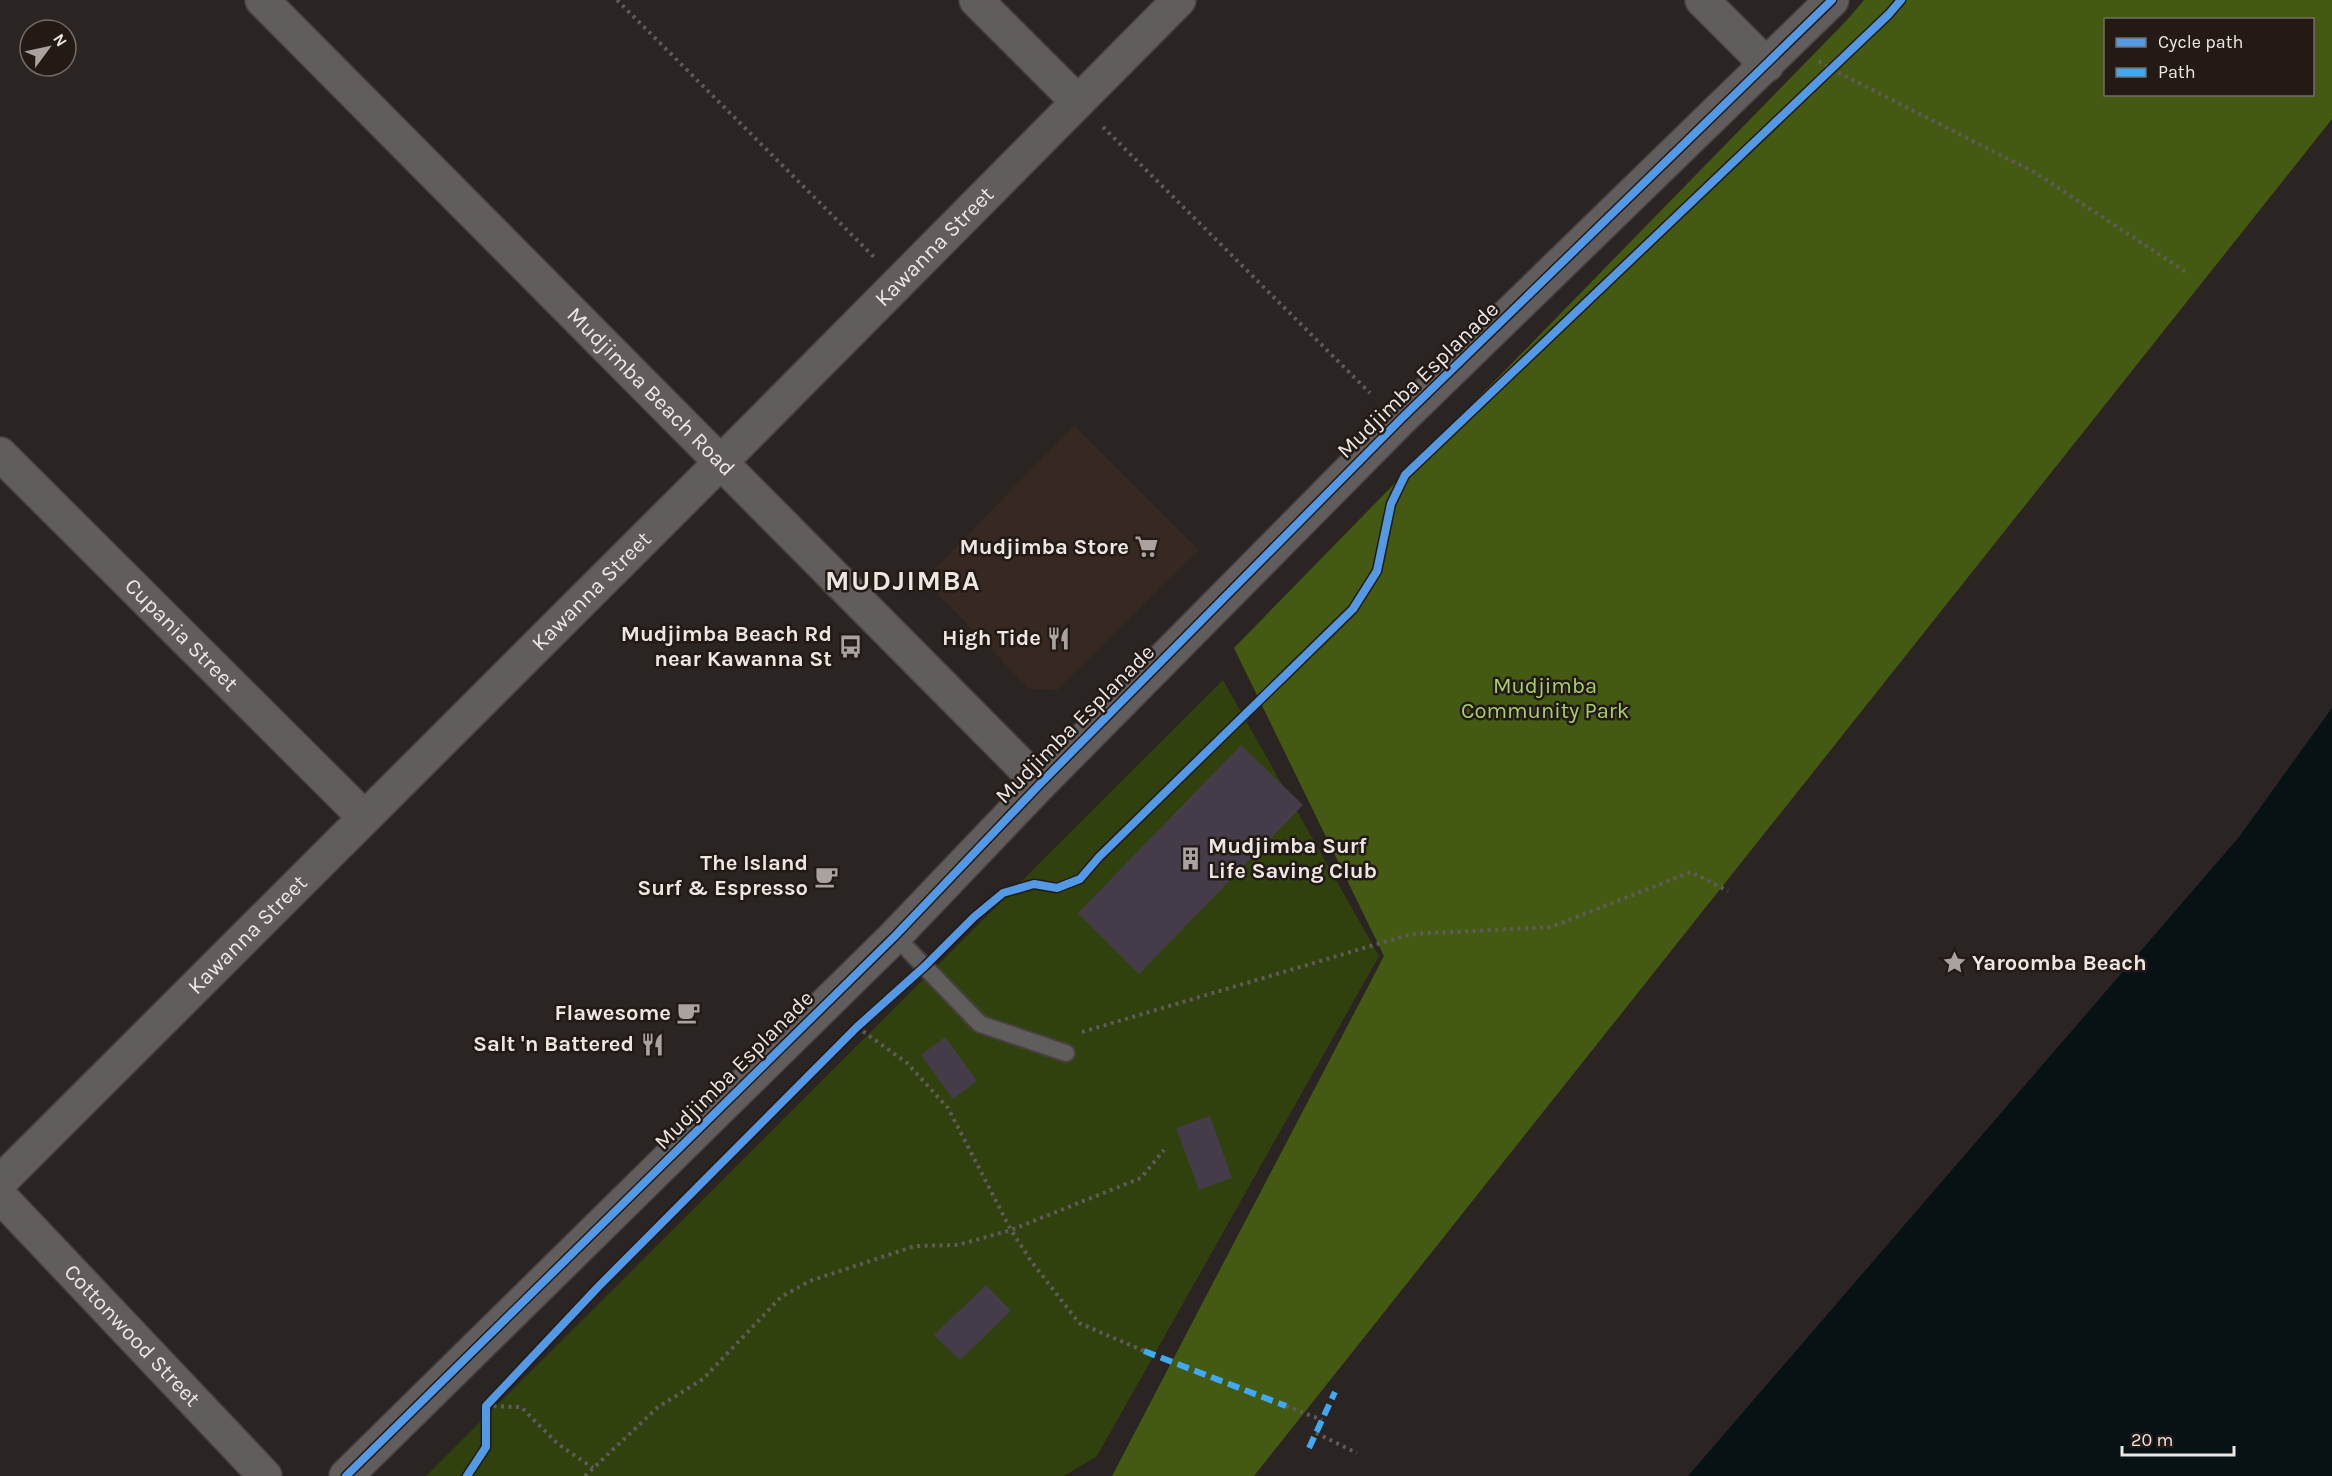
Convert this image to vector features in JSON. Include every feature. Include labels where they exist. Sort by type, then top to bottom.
[{"type":"street","name":"Mudjimba Beach Road","points":[[262,0],[1040,784]]},
{"type":"street","points":[[976,0],[1077,101]]},
{"type":"street","name":"Kawanna Street","points":[[0,1182],[721,462],[1179,0]]},
{"type":"street","points":[[1702,0],[1767,65]]},
{"type":"street","name":"Mudjimba Esplanade","points":[[346,1476],[895,936],[1040,784],[1401,419],[1832,0]]},
{"type":"street","name":"Cupania Street","points":[[0,454],[364,817]]},
{"type":"street","name":"Cottonwood Street","points":[[0,1196],[265,1476]]},
{"type":"lane","points":[[895,936],[980,1024],[1066,1053]]},
{"type":"path","points":[[617,0],[898,282]]},
{"type":"path","points":[[1792,41],[1831,69],[2034,172],[2189,274]]},
{"type":"path","points":[[1823,78],[1839,62]]},
{"type":"path","points":[[1077,101],[1370,393]]},
{"type":"path","points":[[1066,1053],[1079,1033],[1099,1029],[1411,934],[1551,927],[1691,872],[1728,891]]},
{"type":"path","points":[[849,1035],[866,1019]]},
{"type":"path","points":[[858,1027],[907,1063],[948,1108],[1011,1230],[1031,1262],[1079,1323],[1144,1351]]},
{"type":"path","points":[[585,1476],[658,1407],[703,1379],[781,1297],[810,1281],[915,1246],[958,1245],[1011,1230],[1141,1178],[1164,1150]]},
{"type":"path","points":[[486,1416],[486,1406],[494,1398]]},
{"type":"path","points":[[486,1406],[521,1407],[558,1444],[593,1468]]},
{"type":"path","points":[[1286,1406],[1322,1420]]},
{"type":"path","points":[[1316,1434],[1357,1453]]},
{"type":"shaded area","points":[[1074,425],[1199,550],[1057,690],[1029,689],[924,580]]},
{"type":"shaded area","points":[[2332,708],[2332,1476],[1688,1476],[2239,837]]},
{"type":"green space","name":"Mudjimba Community Park","points":[[1864,0],[2332,0],[2332,119],[1254,1476],[1112,1476],[1384,956],[1234,648]]},
{"type":"green space","points":[[1223,680],[1379,956],[1097,1456],[1064,1476],[426,1476]]},
{"type":"building","name":"Mudjimba Surf Life Saving Club","points":[[1241,745],[1303,805],[1139,974],[1078,913]]},
{"type":"building","points":[[945,1037],[977,1081],[953,1099],[921,1055]]},
{"type":"building","points":[[1210,1116],[1232,1178],[1199,1190],[1176,1128]]},
{"type":"building","points":[[986,1285],[1011,1311],[960,1360],[934,1335]]},
{"type":"marked path","points":[[1144,1351],[1286,1406]]},
{"type":"marked path","points":[[1309,1448],[1335,1392]]},
{"type":"cycle path","points":[[346,1476],[895,936],[1040,784],[1401,419],[1832,0]]},
{"type":"cycle path","points":[[467,1476],[486,1447],[486,1406],[599,1286],[857,1027],[925,966],[974,917],[1003,893],[1034,884],[1057,888],[1080,879],[1099,857],[1353,609],[1377,571],[1391,504],[1405,475],[1889,14],[1901,0]]},
{"type":"place","name":"Mudjimba Store","points":[[1147,547]]},
{"type":"place","name":"High Tide","points":[[1059,638]]},
{"type":"place","name":"Mudjimba Beach Rd near Kawanna St","points":[[850,647]]},
{"type":"place","name":"Mudjimba Surf Life Saving Club","points":[[1190,859]]},
{"type":"place","name":"The Island Surf & Espresso","points":[[826,876]]},
{"type":"place","name":"Yaroomba Beach","points":[[1954,963]]},
{"type":"place","name":"Flawesome","points":[[689,1013]]},
{"type":"place","name":"Salt 'n Battered","points":[[652,1044]]},
{"type":"district","name":"MUDJIMBA","points":[[903,580]]}]
